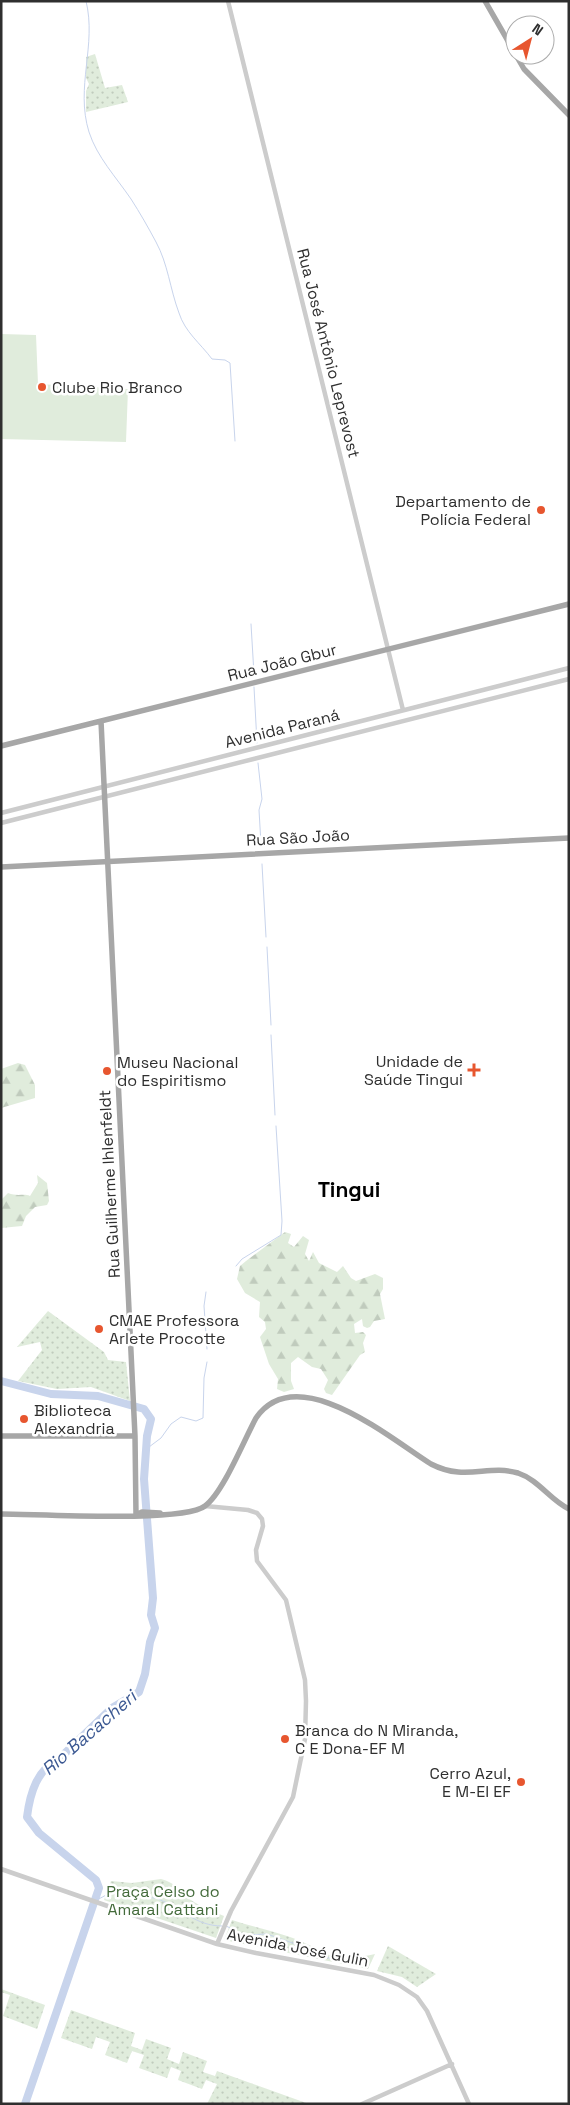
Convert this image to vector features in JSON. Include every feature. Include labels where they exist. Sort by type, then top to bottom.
[{"type":"main road","points":[[485,1],[524,69],[569,115]]},
{"type":"main road","name":"Rua João Gbur","points":[[1,746],[569,604]]},
{"type":"main road","name":"Rua Guilherme Ihlenfeldt","points":[[101,721],[134,1410],[136,1515]]},
{"type":"main road","name":"Rua São João","points":[[1,866],[569,838]]},
{"type":"main road","points":[[1,1514],[186,1514],[205,1506],[218,1490],[259,1413],[277,1401],[302,1398],[321,1400],[346,1410],[431,1464],[444,1470],[462,1473],[497,1471],[521,1474],[536,1483],[560,1504],[569,1509]]},
{"type":"main road","points":[[1,1436],[135,1436]]},
{"type":"street","name":"Rua José Antônio Leprevost","points":[[228,1],[404,710]]},
{"type":"street","name":"Avenida Paraná","points":[[1,824],[104,792],[328,729],[569,668]]},
{"type":"street","name":"Avenida Paraná","points":[[1,813],[104,792],[330,740],[569,679]]},
{"type":"street","points":[[478,692],[481,701]]},
{"type":"street","points":[[328,729],[330,740]]},
{"type":"street","points":[[205,1506],[254,1511],[262,1519],[262,1531],[256,1558],[260,1568],[286,1600],[304,1680],[306,1701],[304,1738],[293,1797],[231,1911],[217,1944]]},
{"type":"street","name":"Avenida José Gulin","points":[[1,1870],[217,1944],[256,1954],[374,1975],[399,1985],[411,1992],[424,2006],[470,2104]]},
{"type":"street","points":[[362,2104],[452,2064]]},
{"type":"green space","points":[[95,54],[105,88],[122,85],[128,102],[86,112],[86,91],[89,84],[86,78],[86,57]]},
{"type":"green space","name":"Clube Rio Branco","points":[[1,334],[36,335],[38,384],[128,389],[126,442],[1,439]]},
{"type":"green space","points":[[18,1063],[25,1065],[35,1085],[35,1098],[1,1108],[1,1069]]},
{"type":"green space","points":[[37,1175],[47,1183],[49,1201],[47,1205],[35,1207],[26,1216],[22,1226],[1,1228],[1,1200],[8,1193],[30,1196],[38,1183]]},
{"type":"green space","points":[[285,1232],[291,1234],[288,1243],[294,1247],[303,1236],[309,1240],[305,1254],[309,1261],[313,1252],[319,1263],[337,1272],[343,1266],[351,1278],[356,1281],[375,1274],[383,1278],[383,1289],[380,1294],[385,1319],[374,1321],[367,1328],[363,1326],[362,1319],[354,1324],[355,1333],[363,1332],[366,1335],[363,1343],[365,1352],[360,1355],[332,1395],[326,1393],[324,1389],[328,1380],[321,1369],[312,1367],[298,1357],[291,1363],[291,1381],[294,1389],[284,1392],[277,1389],[278,1379],[269,1364],[260,1337],[266,1329],[265,1322],[259,1317],[260,1302],[245,1293],[237,1279],[240,1266]]},
{"type":"green space","points":[[48,1311],[104,1352],[108,1360],[126,1362],[130,1401],[91,1387],[57,1389],[18,1381],[42,1350],[40,1342],[17,1347]]},
{"type":"green space","name":"Praça Celso do Amaral Cattani","points":[[161,1879],[174,1885],[187,1897],[203,1907],[224,1916],[216,1938],[104,1900],[111,1881],[132,1883]]},
{"type":"green space","points":[[232,1920],[287,1936],[336,1957],[346,1958],[375,1954],[368,1969],[224,1940]]},
{"type":"green space","points":[[388,1946],[436,1974],[417,1987],[402,1977],[377,1971]]},
{"type":"green space","points":[[1,1989],[45,2005],[37,2029],[3,2016],[10,1995],[1,1992]]},
{"type":"green space","points":[[71,2010],[135,2033],[131,2046],[142,2050],[146,2039],[171,2048],[167,2059],[179,2064],[183,2052],[207,2061],[203,2072],[215,2076],[217,2071],[309,2104],[207,2104],[217,2084],[206,2080],[202,2089],[178,2080],[181,2071],[171,2067],[167,2078],[139,2068],[144,2055],[132,2051],[127,2063],[105,2055],[110,2042],[96,2037],[92,2049],[61,2038]]},
{"type":"waterway","points":[[86,1],[89,17],[89,34],[84,99],[85,115],[92,141],[131,199],[156,242],[185,326],[212,359],[225,360],[230,363],[235,441]]},
{"type":"waterway","points":[[251,624],[254,674]]},
{"type":"waterway","points":[[254,687],[257,743]]},
{"type":"waterway","points":[[258,763],[262,799],[259,810],[261,844]]},
{"type":"waterway","points":[[262,864],[266,937]]},
{"type":"waterway","points":[[267,947],[271,1025]]},
{"type":"waterway","points":[[271,1035],[275,1115]]},
{"type":"waterway","points":[[236,1266],[242,1259],[281,1235],[282,1221],[276,1126]]},
{"type":"waterway","points":[[206,1292],[204,1306],[207,1349]]},
{"type":"waterway","points":[[145,1450],[161,1438],[171,1424],[181,1417],[196,1421],[203,1418],[204,1378],[207,1362]]},
{"type":"waterway","name":"Rio Bacacheri","points":[[1,1381],[51,1394],[98,1396],[144,1409],[151,1419],[147,1436],[144,1479],[153,1598],[151,1615],[155,1628],[150,1642],[145,1674],[139,1692],[112,1708],[60,1758],[46,1768],[36,1783],[28,1808],[27,1817],[39,1833],[96,1880],[99,1888],[25,2104]]},
{"type":"waterway","points":[[96,1900],[114,1891],[123,1890],[137,1897],[158,1899],[196,1920],[222,1926]]},
{"type":"waterway","points":[[226,1926],[245,1935],[267,1934],[304,1947],[313,1954],[333,1959],[365,1961]]},
{"type":"place","name":"Clube Rio Branco","points":[[42,387]]},
{"type":"place","name":"Departamento de Polícia Federal","points":[[541,510]]},
{"type":"place","name":"Unidade de Saúde Tingui","points":[[474,1070]]},
{"type":"place","name":"Museu Nacional do Espiritismo","points":[[107,1071]]},
{"type":"place","name":"CMAE Professora Arlete Procotte","points":[[99,1329]]},
{"type":"place","name":"Biblioteca Alexandria","points":[[24,1419]]},
{"type":"place","name":"Branca do N Miranda, C E Dona-EF M","points":[[285,1739]]},
{"type":"place","name":"Cerro Azul, E M-EI EF","points":[[521,1782]]},
{"type":"district","name":"Tingui","points":[[349,1190]]}]
